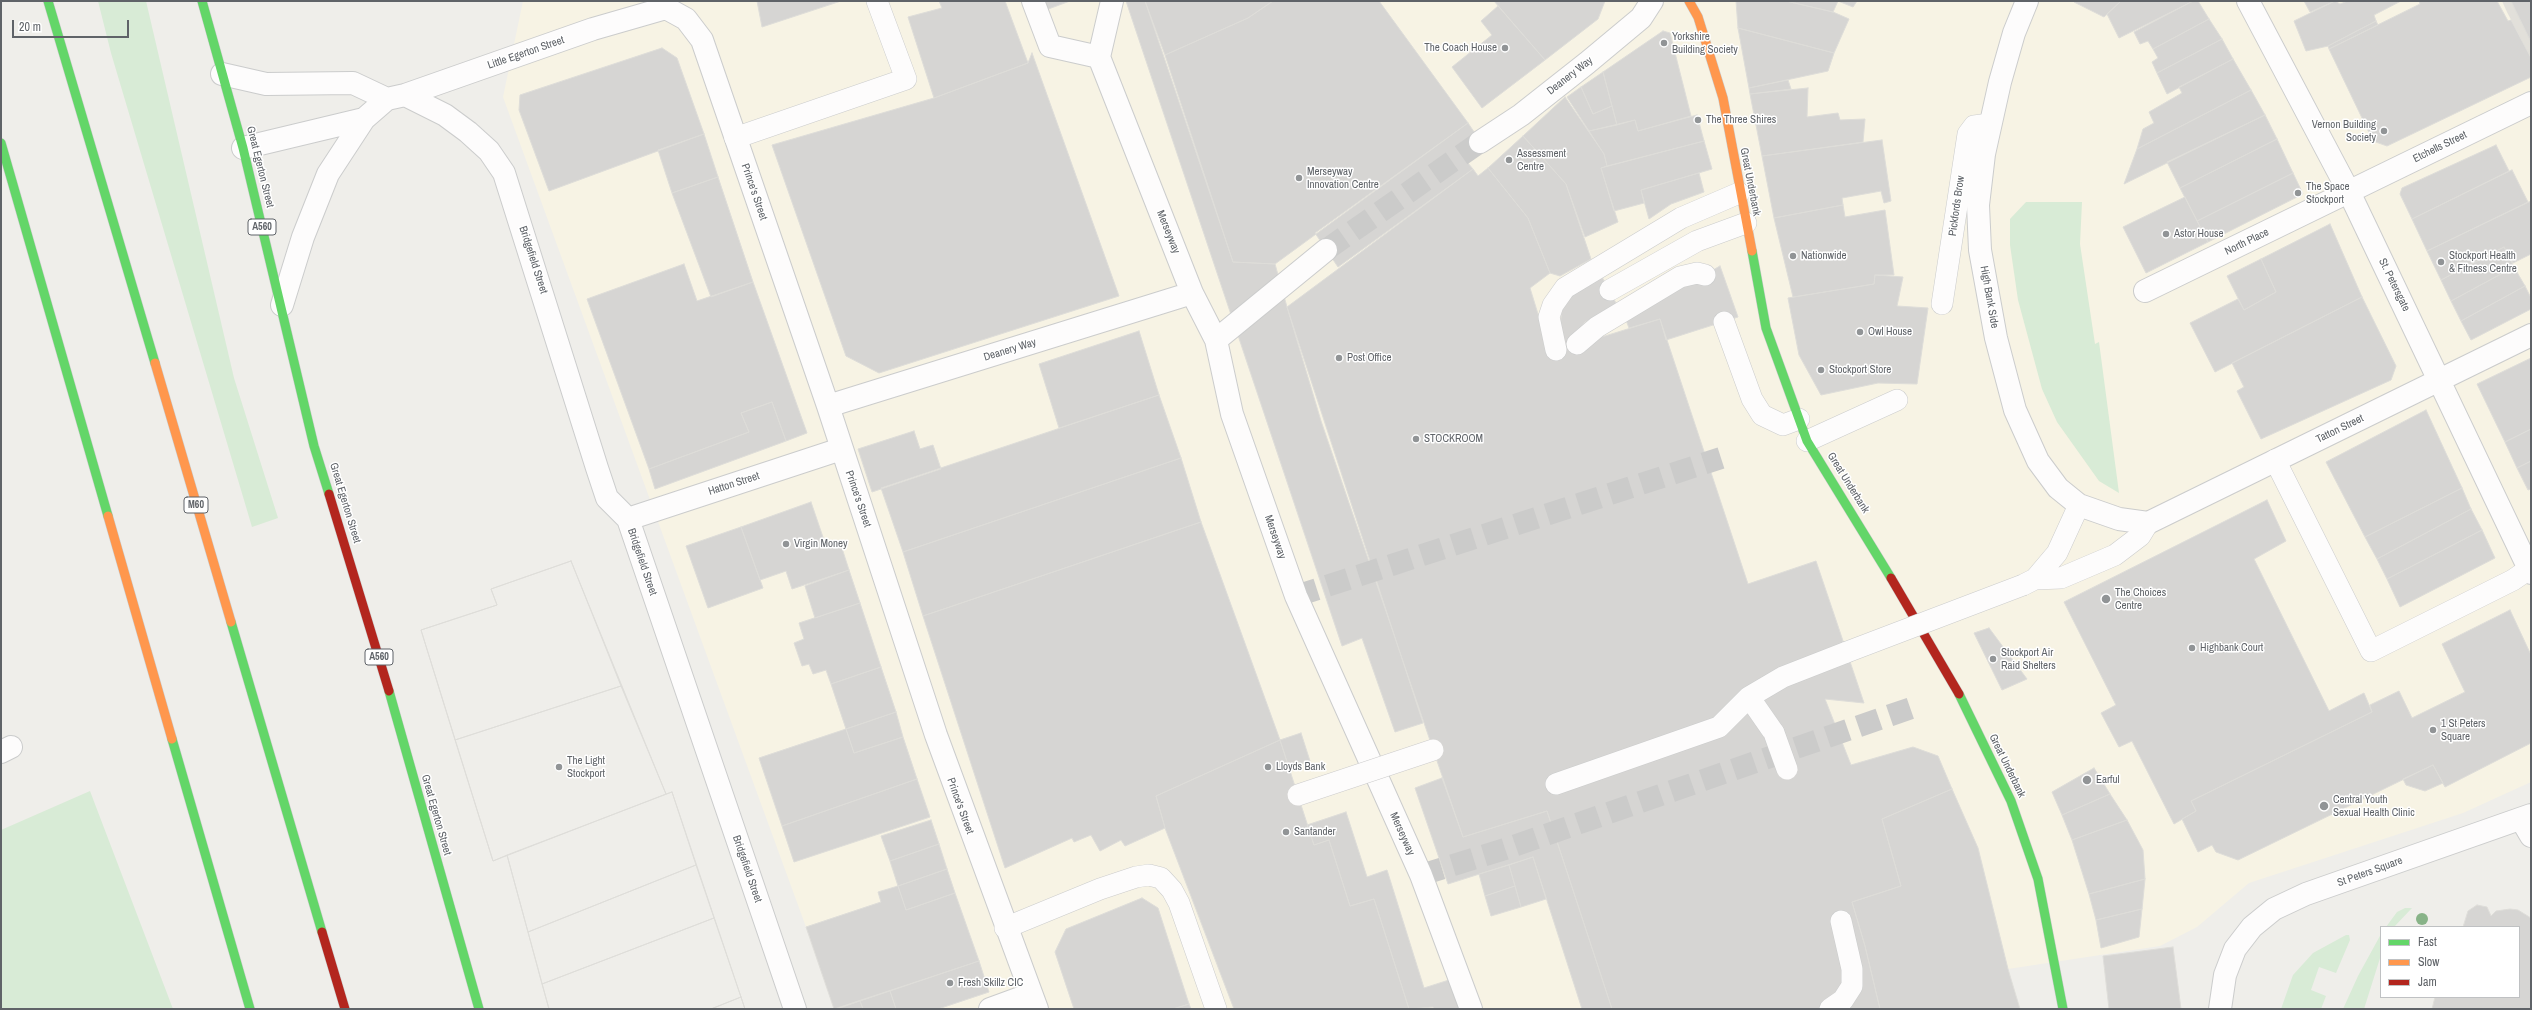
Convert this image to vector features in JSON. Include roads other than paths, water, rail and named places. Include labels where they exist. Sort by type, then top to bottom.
[{"type":"main road","name":"M60","points":[[48,1],[345,1009]]},
{"type":"main road","name":"Great Egerton Street","points":[[202,1],[243,148],[282,305],[314,446],[368,618],[479,1009]]},
{"type":"main road","name":"Great Underbank","points":[[1689,1],[1698,17],[1723,98],[1739,193],[1766,328],[1807,441],[1876,550],[1934,656],[1959,694],[2011,801],[2038,879],[2063,1009]]},
{"type":"main road","points":[[1,143],[250,1009]]},
{"type":"street","points":[[1033,1],[1050,46],[1099,57],[1112,1]]},
{"type":"street","name":"Deanery Way","points":[[1480,142],[1521,115],[1587,63],[1640,18],[1652,1]]},
{"type":"street","name":"High Bank Side","points":[[2027,1],[2014,33],[1990,124],[1978,205],[1980,250],[1996,338],[2015,410],[2038,462],[2058,488],[2079,505],[2119,519],[2148,522]]},
{"type":"street","name":"St. Petersgate","points":[[2248,1],[2349,192],[2530,570]]},
{"type":"street","name":"Prince's Street","points":[[667,4],[686,19],[702,40],[828,406],[936,735],[1005,928],[1034,1001]]},
{"type":"street","name":"Little Egerton Street","points":[[243,148],[364,119],[396,97],[667,4]]},
{"type":"street","name":"Merseyway","points":[[1099,57],[1192,293],[1216,340],[1232,414],[1296,596],[1421,875],[1471,1009]]},
{"type":"street","points":[[222,74],[266,84],[353,83],[396,97]]},
{"type":"street","name":"Bridgefield Street","points":[[396,97],[446,115],[490,152],[504,173],[607,498],[628,519],[795,1009]]},
{"type":"street","name":"Etchells Street","points":[[2349,192],[2531,103]]},
{"type":"street","name":"Little Egerton Street","points":[[282,305],[303,237],[328,174],[364,119]]},
{"type":"street","name":"North Place","points":[[2145,291],[2349,192]]},
{"type":"street","points":[[1216,340],[1326,250]]},
{"type":"street","name":"Deanery Way","points":[[828,406],[1192,293]]},
{"type":"street","name":"Tatton Street","points":[[2148,522],[2531,335]]},
{"type":"street","name":"Hatton Street","points":[[628,519],[841,449]]},
{"type":"street","name":"St Peters Square","points":[[2220,1009],[2225,975],[2235,948],[2252,927],[2274,909],[2306,894],[2528,824]]},
{"type":"street","points":[[990,1009],[1034,1001]]},
{"type":"lane","points":[[735,138],[906,79],[877,1]]},
{"type":"lane","name":"Pickfords Brow","points":[[1942,304],[1968,134],[1974,126],[1990,124]]},
{"type":"lane","points":[[1556,350],[1549,317],[1553,305],[1565,288],[1681,218],[1739,193]]},
{"type":"lane","points":[[1610,290],[1697,240],[1746,223]]},
{"type":"lane","points":[[1577,344],[1597,327],[1680,277],[1697,273],[1705,275]]},
{"type":"lane","points":[[1724,322],[1752,399],[1762,415],[1783,425],[1799,419]]},
{"type":"lane","points":[[1807,441],[1897,400]]},
{"type":"lane","points":[[2275,460],[2371,651],[2514,580],[2530,570]]},
{"type":"lane","points":[[2029,582],[2057,553],[2079,505]]},
{"type":"lane","points":[[1556,784],[1719,727],[1749,697],[1783,678],[2029,582],[2061,578],[2115,555],[2140,536],[2148,522]]},
{"type":"lane","points":[[1749,697],[1774,733],[1787,769]]},
{"type":"lane","points":[[1298,795],[1433,750]]},
{"type":"lane","points":[[1005,928],[1100,889],[1136,877],[1149,875],[1161,878],[1172,890],[1179,903],[1216,1009]]},
{"type":"lane","points":[[1830,1009],[1843,1000],[1852,986],[1852,969],[1841,921]]},
{"type":"tunnel","points":[[1326,250],[1480,142]]},
{"type":"tunnel","points":[[1296,596],[1721,458]]},
{"type":"tunnel","points":[[1421,875],[1505,849],[1914,707]]},
{"type":"place","name":"Yorkshire Building Society","points":[[1664,43]]},
{"type":"place","name":"The Coach House","points":[[1505,48]]},
{"type":"place","name":"The Three Shires","points":[[1698,120]]},
{"type":"place","name":"Vernon Building Society","points":[[2384,131]]},
{"type":"place","name":"Assessment Centre","points":[[1509,160]]},
{"type":"place","name":"Merseyway Innovation Centre","points":[[1299,178]]},
{"type":"place","name":"The Space Stockport","points":[[2298,193]]},
{"type":"place","name":"Astor House","points":[[2166,234]]},
{"type":"place","name":"Nationwide","points":[[1793,256]]},
{"type":"place","name":"Stockport Health & Fitness Centre","points":[[2441,262]]},
{"type":"place","name":"Owl House","points":[[1860,332]]},
{"type":"place","name":"Post Office","points":[[1339,358]]},
{"type":"place","name":"Stockport Store","points":[[1821,370]]},
{"type":"place","name":"STOCKROOM","points":[[1416,439]]},
{"type":"place","name":"Virgin Money","points":[[786,544]]},
{"type":"place","name":"The Choices Centre","points":[[2106,599]]},
{"type":"place","name":"Highbank Court","points":[[2192,648]]},
{"type":"place","name":"Stockport Air Raid Shelters","points":[[1993,659]]},
{"type":"place","name":"1 St Peters Square","points":[[2433,730]]},
{"type":"place","name":"The Light Stockport","points":[[559,767]]},
{"type":"place","name":"Lloyds Bank","points":[[1268,767]]},
{"type":"place","name":"Earful","points":[[2087,780]]},
{"type":"place","name":"Central Youth Sexual Health Clinic","points":[[2324,806]]},
{"type":"place","name":"Santander","points":[[1286,832]]},
{"type":"place","name":"Fresh Skillz CIC","points":[[950,983]]}]
